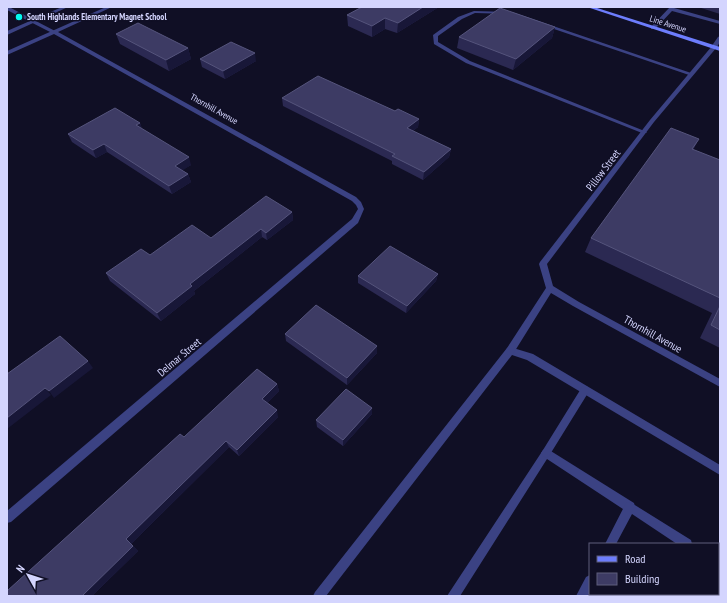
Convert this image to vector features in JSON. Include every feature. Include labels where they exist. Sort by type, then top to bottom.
[{"type":"main road","name":"Line Avenue","points":[[589,7],[717,48]]},
{"type":"street","points":[[7,33],[66,7]]},
{"type":"street","points":[[7,53],[110,7]]},
{"type":"street","points":[[481,7],[460,18],[435,36],[436,43],[468,62],[644,132]]},
{"type":"street","name":"Thornhill Avenue","points":[[7,8],[54,32],[354,199],[359,204],[361,209]]},
{"type":"street","points":[[653,28],[672,8],[720,23]]},
{"type":"street","points":[[474,12],[519,14],[691,74]]},
{"type":"street","name":"Pillow Street","points":[[550,288],[543,264],[644,132],[691,74],[717,48],[720,38]]},
{"type":"street","name":"Delmar Street","points":[[7,518],[355,221],[361,209]]},
{"type":"street","points":[[319,596],[510,350],[550,288]]},
{"type":"street","name":"Thornhill Avenue","points":[[550,288],[576,304],[720,383]]},
{"type":"street","points":[[510,350],[530,357],[720,470]]},
{"type":"street","points":[[453,596],[586,390]]},
{"type":"street","points":[[546,453],[685,543]]},
{"type":"street","points":[[611,543],[630,507]]},
{"type":"street","points":[[582,596],[589,583]]},
{"type":"building","points":[[362,7],[423,7],[398,23],[385,18],[372,26],[347,15]]},
{"type":"building","points":[[500,8],[555,27],[516,59],[459,37]]},
{"type":"building","points":[[138,23],[188,48],[166,60],[116,34]]},
{"type":"building","points":[[231,42],[255,53],[223,71],[200,59]]},
{"type":"building","points":[[318,76],[395,111],[398,109],[419,119],[407,128],[451,149],[424,172],[392,156],[395,154],[282,98]]},
{"type":"building","points":[[115,108],[140,123],[136,125],[189,157],[175,166],[188,174],[169,186],[104,144],[93,150],[68,134]]},
{"type":"building","points":[[671,128],[699,139],[692,149],[720,160],[720,298],[591,238]]},
{"type":"building","points":[[266,196],[292,212],[266,233],[261,229],[190,284],[192,286],[157,313],[106,273],[141,249],[150,255],[192,225],[211,238]]},
{"type":"building","points":[[390,246],[438,274],[407,306],[358,276]]},
{"type":"building","points":[[316,305],[377,346],[347,378],[285,334]]},
{"type":"building","points":[[720,306],[720,330],[711,325]]},
{"type":"building","points":[[60,336],[88,361],[49,391],[45,388],[7,418],[7,374]]},
{"type":"building","points":[[257,369],[277,384],[262,399],[277,410],[237,450],[226,441],[126,539],[133,546],[82,596],[7,596],[7,591],[180,434],[184,437]]},
{"type":"building","points":[[346,389],[372,408],[343,440],[316,420]]},
{"type":"place","name":"South Highlands Elementary Magnet School","points":[[19,17]]}]
